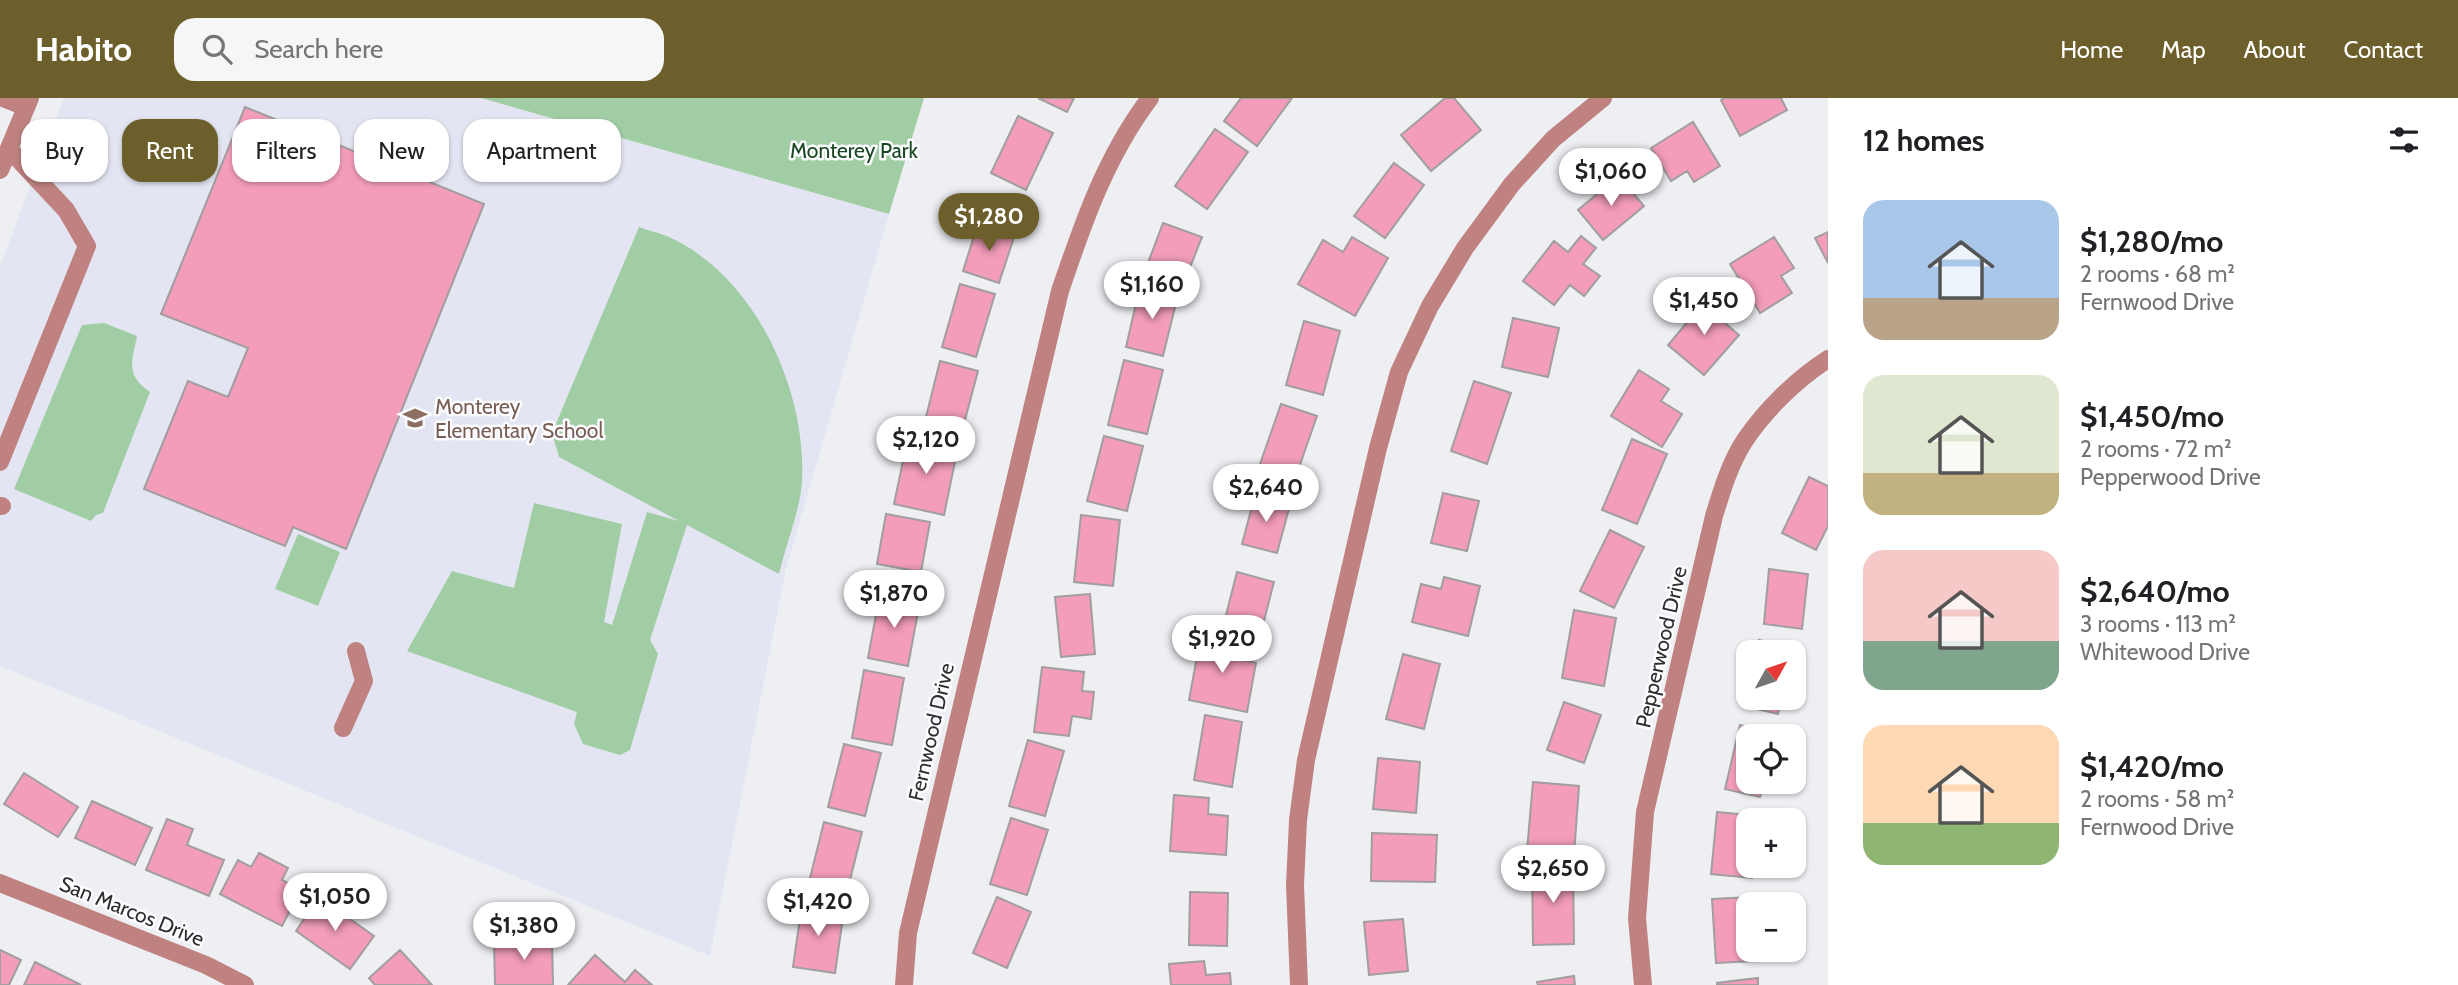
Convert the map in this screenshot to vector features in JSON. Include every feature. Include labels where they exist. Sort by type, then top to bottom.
[{"type":"street","points":[[0,170],[28,103],[3,98]]},
{"type":"street","name":"Fernwood Drive","points":[[904,985],[908,933],[1060,291],[1083,223],[1109,164],[1150,98]]},
{"type":"street","points":[[1299,985],[1295,885],[1298,820],[1306,760],[1377,448],[1399,372],[1430,306],[1480,226],[1512,184],[1553,139],[1603,98]]},
{"type":"street","points":[[0,462],[87,246],[66,211],[9,149]]},
{"type":"street","name":"Pepperwood Drive","points":[[1643,985],[1637,918],[1645,812],[1714,516],[1727,476],[1745,440],[1780,399],[1812,369],[1828,359]]},
{"type":"street","points":[[343,728],[364,681],[356,651]]},
{"type":"street","name":"San Marcos Drive","points":[[0,883],[206,965],[245,985]]},
{"type":"shaded area","name":"Monterey Elementary School","points":[[64,98],[481,98],[555,119],[463,119],[463,182],[621,182],[621,138],[889,214],[786,569],[710,956],[0,666],[0,266],[32,182],[108,182],[108,119],[56,119]]},
{"type":"green space","name":"Monterey Park","points":[[481,98],[924,98],[889,214],[621,138],[621,119],[555,119]]},
{"type":"green space","points":[[639,227],[669,237],[700,255],[727,279],[750,307],[770,340],[785,374],[801,446],[802,481],[796,516],[779,574],[687,525],[650,640],[658,654],[630,750],[620,755],[583,744],[574,724],[577,712],[407,651],[452,571],[514,588],[534,503],[622,524],[604,622],[612,625],[647,512],[679,521],[559,457],[552,433]]},
{"type":"green space","points":[[104,323],[137,336],[132,367],[137,380],[150,392],[103,513],[96,515],[91,521],[14,489],[82,325]]},
{"type":"green space","points":[[298,534],[340,552],[318,606],[275,589]]},
{"type":"building","points":[[1038,98],[1074,98],[1067,112]]},
{"type":"building","points":[[1241,98],[1292,98],[1257,146],[1224,121]]},
{"type":"building","points":[[1445,98],[1454,98],[1481,130],[1431,171],[1401,135]]},
{"type":"building","points":[[1781,98],[1787,110],[1740,136],[1721,100]]},
{"type":"building","points":[[245,107],[275,119],[240,119]]},
{"type":"building","points":[[1018,116],[1053,133],[1026,190],[991,173]]},
{"type":"building","points":[[1693,122],[1720,166],[1694,182],[1687,171],[1671,181],[1651,148]]},
{"type":"building","points":[[1215,129],[1248,152],[1207,209],[1175,186]]},
{"type":"building","points":[[232,139],[232,182],[340,182],[340,146],[354,151],[354,182],[430,182],[484,204],[346,549],[293,527],[285,546],[144,489],[188,381],[228,397],[248,348],[161,314],[215,182],[218,182],[218,174]]},
{"type":"building","points":[[1394,163],[1424,185],[1385,238],[1354,216]]},
{"type":"building","points":[[1619,176],[1644,206],[1603,240],[1578,210]]},
{"type":"building","points":[[978,223],[1015,234],[999,283],[963,271]]},
{"type":"building","points":[[1163,223],[1202,237],[1183,285],[1145,271]]},
{"type":"building","points":[[1828,232],[1828,263],[1815,238]]},
{"type":"building","points":[[1581,236],[1596,248],[1583,264],[1600,276],[1584,296],[1570,285],[1554,305],[1523,281],[1554,241],[1568,252]]},
{"type":"building","points":[[1352,237],[1388,258],[1355,316],[1298,284],[1323,240],[1343,252]]},
{"type":"building","points":[[1774,237],[1794,268],[1781,276],[1792,293],[1760,313],[1730,264]]},
{"type":"building","points":[[960,284],[995,294],[976,357],[942,347]]},
{"type":"building","points":[[1140,286],[1178,295],[1163,356],[1126,347]]},
{"type":"building","points":[[1715,289],[1723,296],[1711,311],[1739,335],[1704,375],[1668,345]]},
{"type":"building","points":[[1513,318],[1559,328],[1548,377],[1502,367]]},
{"type":"building","points":[[1304,321],[1340,331],[1323,395],[1286,385]]},
{"type":"building","points":[[1124,360],[1163,370],[1147,434],[1108,425]]},
{"type":"building","points":[[940,361],[978,371],[961,435],[924,425]]},
{"type":"building","points":[[1639,370],[1669,389],[1661,401],[1682,414],[1662,447],[1611,416]]},
{"type":"building","points":[[1474,381],[1511,393],[1487,464],[1451,451]]},
{"type":"building","points":[[1281,404],[1317,416],[1295,479],[1259,467]]},
{"type":"building","points":[[1104,436],[1143,446],[1127,511],[1087,501]]},
{"type":"building","points":[[908,437],[958,447],[944,515],[894,504]]},
{"type":"building","points":[[1632,439],[1667,454],[1637,524],[1602,510]]},
{"type":"building","points":[[1809,477],[1828,486],[1828,526],[1816,550],[1782,533]]},
{"type":"building","points":[[1443,493],[1479,501],[1467,551],[1431,543]]},
{"type":"building","points":[[1255,495],[1290,505],[1277,553],[1242,544]]},
{"type":"building","points":[[886,514],[930,522],[921,572],[877,564]]},
{"type":"building","points":[[1081,515],[1120,520],[1113,586],[1074,582]]},
{"type":"building","points":[[1610,530],[1644,547],[1614,608],[1580,591]]},
{"type":"building","points":[[1769,569],[1808,574],[1802,629],[1764,624]]},
{"type":"building","points":[[1237,572],[1274,582],[1261,632],[1224,623]]},
{"type":"building","points":[[1444,577],[1480,586],[1468,636],[1412,622],[1421,584],[1441,589]]},
{"type":"building","points":[[880,593],[920,601],[908,666],[868,658]]},
{"type":"building","points":[[1090,594],[1095,654],[1061,657],[1055,597]]},
{"type":"building","points":[[1574,610],[1616,618],[1604,686],[1562,678]]},
{"type":"building","points":[[1201,635],[1238,642],[1235,658],[1256,663],[1247,712],[1189,700]]},
{"type":"building","points":[[1403,654],[1440,664],[1424,729],[1386,719]]},
{"type":"building","points":[[1042,667],[1084,672],[1082,691],[1094,692],[1091,719],[1072,716],[1069,736],[1034,732]]},
{"type":"building","points":[[864,670],[904,678],[892,745],[852,738]]},
{"type":"building","points":[[1564,702],[1601,715],[1584,763],[1547,750]]},
{"type":"building","points":[[1761,710],[1779,710],[1778,714]]},
{"type":"building","points":[[1205,715],[1242,722],[1232,787],[1194,780]]},
{"type":"building","points":[[1028,740],[1064,751],[1045,816],[1009,806]]},
{"type":"building","points":[[1736,742],[1736,792],[1725,789]]},
{"type":"building","points":[[844,744],[881,753],[865,816],[828,807]]},
{"type":"building","points":[[1378,758],[1420,762],[1416,813],[1373,809]]},
{"type":"building","points":[[24,773],[78,807],[58,837],[4,804]]},
{"type":"building","points":[[1533,782],[1579,786],[1574,855],[1527,851]]},
{"type":"building","points":[[1174,795],[1209,798],[1208,814],[1228,816],[1226,855],[1170,851]]},
{"type":"building","points":[[92,801],[152,828],[135,865],[75,838]]},
{"type":"building","points":[[1717,812],[1736,814],[1736,876],[1711,874]]},
{"type":"building","points":[[1011,818],[1048,830],[1027,895],[990,884]]},
{"type":"building","points":[[167,819],[193,829],[187,845],[224,860],[209,896],[146,870]]},
{"type":"building","points":[[824,822],[862,832],[846,896],[808,886]]},
{"type":"building","points":[[1372,833],[1437,835],[1435,882],[1371,881]]},
{"type":"building","points":[[259,853],[288,868],[282,880],[301,890],[282,926],[220,894],[238,860],[251,867]]},
{"type":"building","points":[[1532,865],[1573,865],[1574,944],[1533,945]]},
{"type":"building","points":[[1190,892],[1228,893],[1227,946],[1189,945]]},
{"type":"building","points":[[319,897],[374,936],[350,969],[296,931]]},
{"type":"building","points":[[997,897],[1031,912],[1007,968],[973,953]]},
{"type":"building","points":[[1736,898],[1736,962],[1716,963],[1712,899]]},
{"type":"building","points":[[802,904],[844,910],[835,973],[793,967]]},
{"type":"building","points":[[1403,919],[1408,971],[1369,975],[1364,922]]},
{"type":"building","points":[[552,938],[553,985],[495,985],[494,940]]},
{"type":"building","points":[[0,950],[21,960],[9,985],[0,985]]},
{"type":"building","points":[[400,950],[432,985],[375,985],[369,978]]},
{"type":"building","points":[[595,955],[625,982],[635,970],[652,985],[568,985]]},
{"type":"building","points":[[1204,961],[1206,975],[1230,973],[1231,985],[1171,985],[1169,964]]},
{"type":"building","points":[[35,962],[81,985],[24,985]]},
{"type":"building","points":[[1574,976],[1575,985],[1538,985],[1537,982]]},
{"type":"building","points":[[1758,978],[1758,985],[1717,985],[1717,983]]},
{"type":"place","name":"Monterey Elementary School","points":[[415,418]]}]
